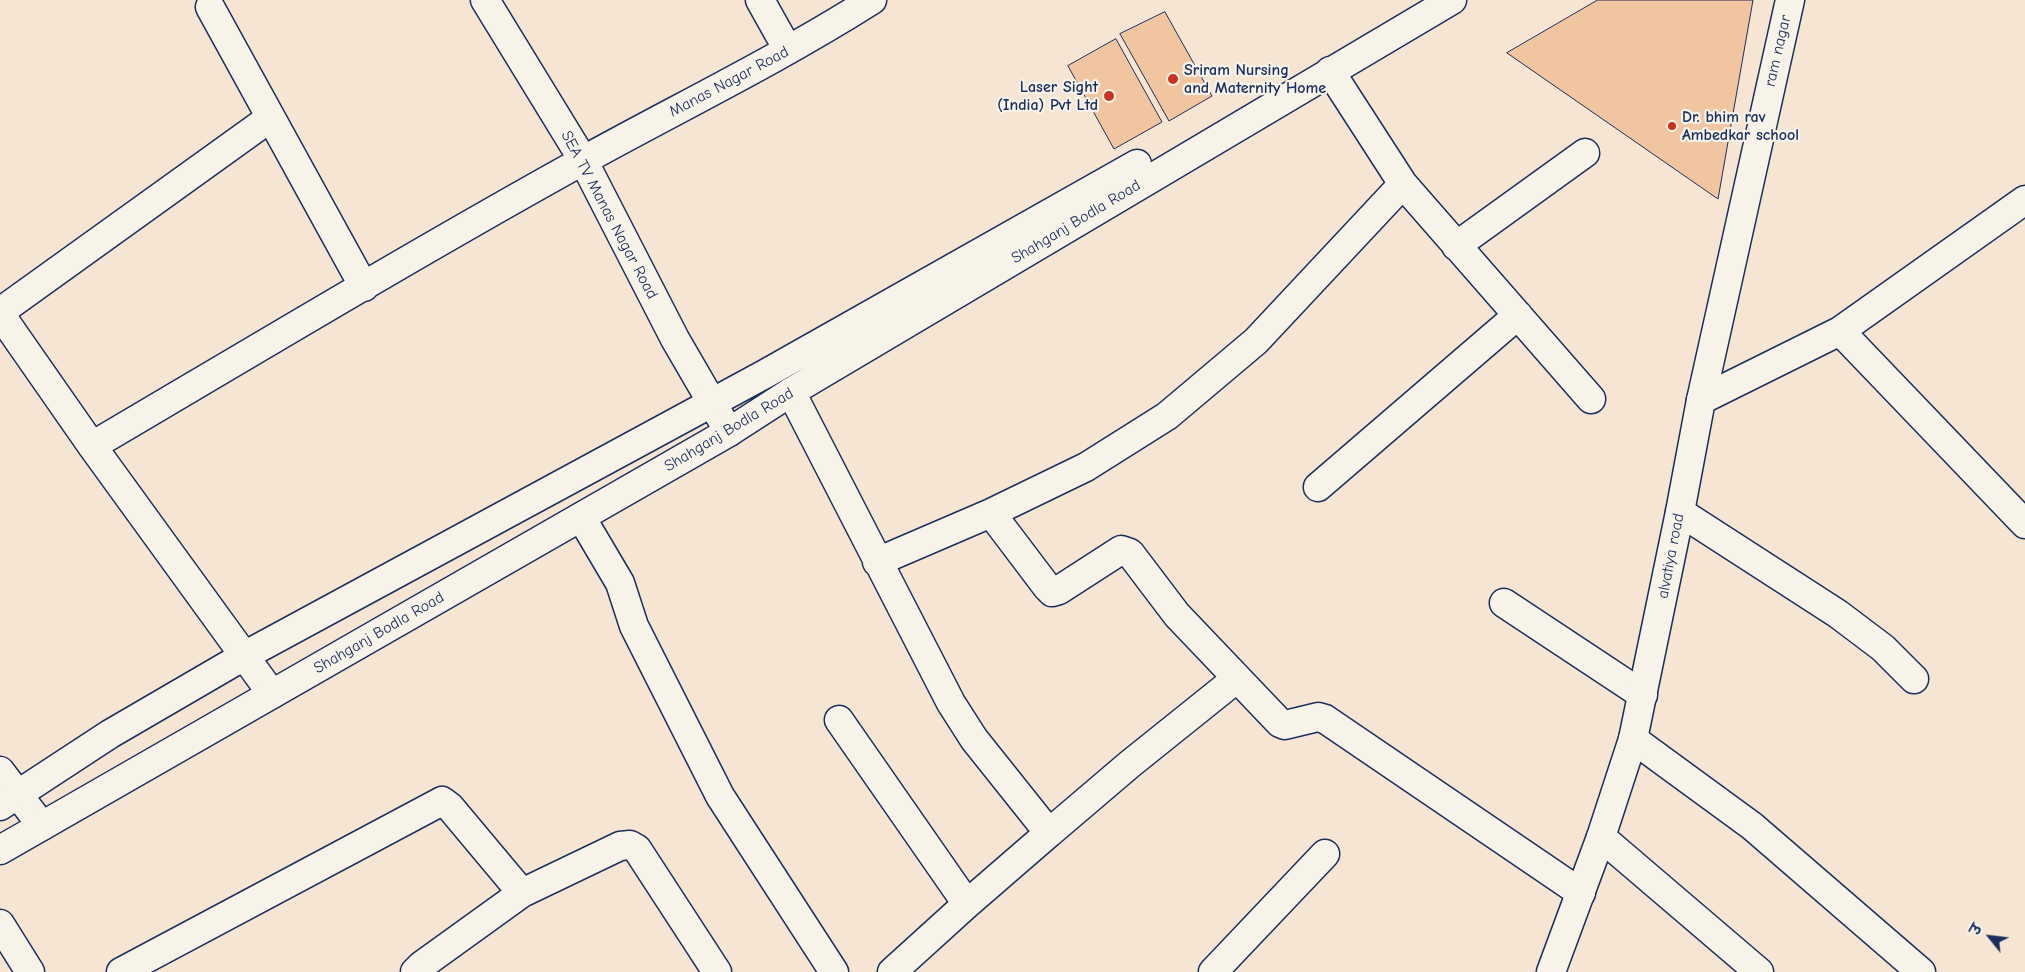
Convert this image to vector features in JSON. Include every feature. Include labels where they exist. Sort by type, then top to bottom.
[{"type":"street","name":"SEA TV Manas Nagar Road","points":[[485,0],[583,160],[675,340],[729,432]]},
{"type":"street","points":[[760,0],[788,50]]},
{"type":"street","name":"Manas Nagar Road","points":[[92,446],[583,160],[821,32],[872,0]]},
{"type":"street","points":[[9,800],[110,734],[244,656],[711,404],[1074,201],[1420,0]]},
{"type":"street","name":"Shahganj Bodla Road","points":[[0,850],[729,432],[791,392],[1452,0]]},
{"type":"street","name":"ram nagar","points":[[1760,131],[1790,0]]},
{"type":"street","points":[[210,7],[364,287]]},
{"type":"street","points":[[1330,72],[1403,184],[1591,400]]},
{"type":"street","points":[[270,118],[0,313],[92,446],[272,694]]},
{"type":"street","name":"alvatiya road","points":[[1551,972],[1601,837],[1633,739],[1644,695],[1700,400],[1760,131]]},
{"type":"street","points":[[1456,246],[1585,152]]},
{"type":"street","points":[[877,562],[991,513],[1086,468],[1174,410],[1256,342],[1403,184]]},
{"type":"street","points":[[1700,400],[1840,331],[2025,200]]},
{"type":"street","points":[[1318,487],[1518,315]]},
{"type":"street","points":[[1840,331],[2025,524]]},
{"type":"street","points":[[791,392],[951,703],[974,739],[1049,833]]},
{"type":"street","points":[[1680,512],[1838,614],[1883,648],[1914,679]]},
{"type":"street","points":[[991,513],[1046,588],[1052,592],[1059,590],[1121,550],[1126,550],[1176,615],[1280,723],[1285,725],[1318,717],[1326,719],[1581,893]]},
{"type":"street","points":[[581,517],[620,583],[634,626],[720,796],[834,972]]},
{"type":"street","points":[[1504,603],[1644,695]]},
{"type":"street","points":[[892,972],[967,904],[1130,764],[1236,679]]},
{"type":"street","points":[[839,720],[967,904]]},
{"type":"street","points":[[1633,739],[1752,826],[1921,972]]},
{"type":"street","points":[[0,771],[9,800],[42,826]]},
{"type":"street","points":[[122,972],[440,801],[450,806],[522,893]]},
{"type":"street","points":[[1601,837],[1759,972]]},
{"type":"street","points":[[415,972],[522,893],[620,846],[630,845],[637,849],[717,972]]},
{"type":"street","points":[[1213,972],[1325,854]]},
{"type":"street","points":[[0,924],[30,972]]},
{"type":"building","name":"Dr. bhim rav Ambedkar school","points":[[1598,0],[1753,0],[1718,199],[1507,53]]},
{"type":"building","points":[[1165,12],[1212,96],[1169,121],[1120,34]]},
{"type":"building","points":[[1116,39],[1162,122],[1114,149],[1068,66]]},
{"type":"place","name":"Sriram Nursing and Maternity Home","points":[[1173,79]]},
{"type":"place","name":"Laser Sight (India) Pvt Ltd","points":[[1109,96]]},
{"type":"place","name":"Dr. bhim rav Ambedkar school","points":[[1672,126]]}]
